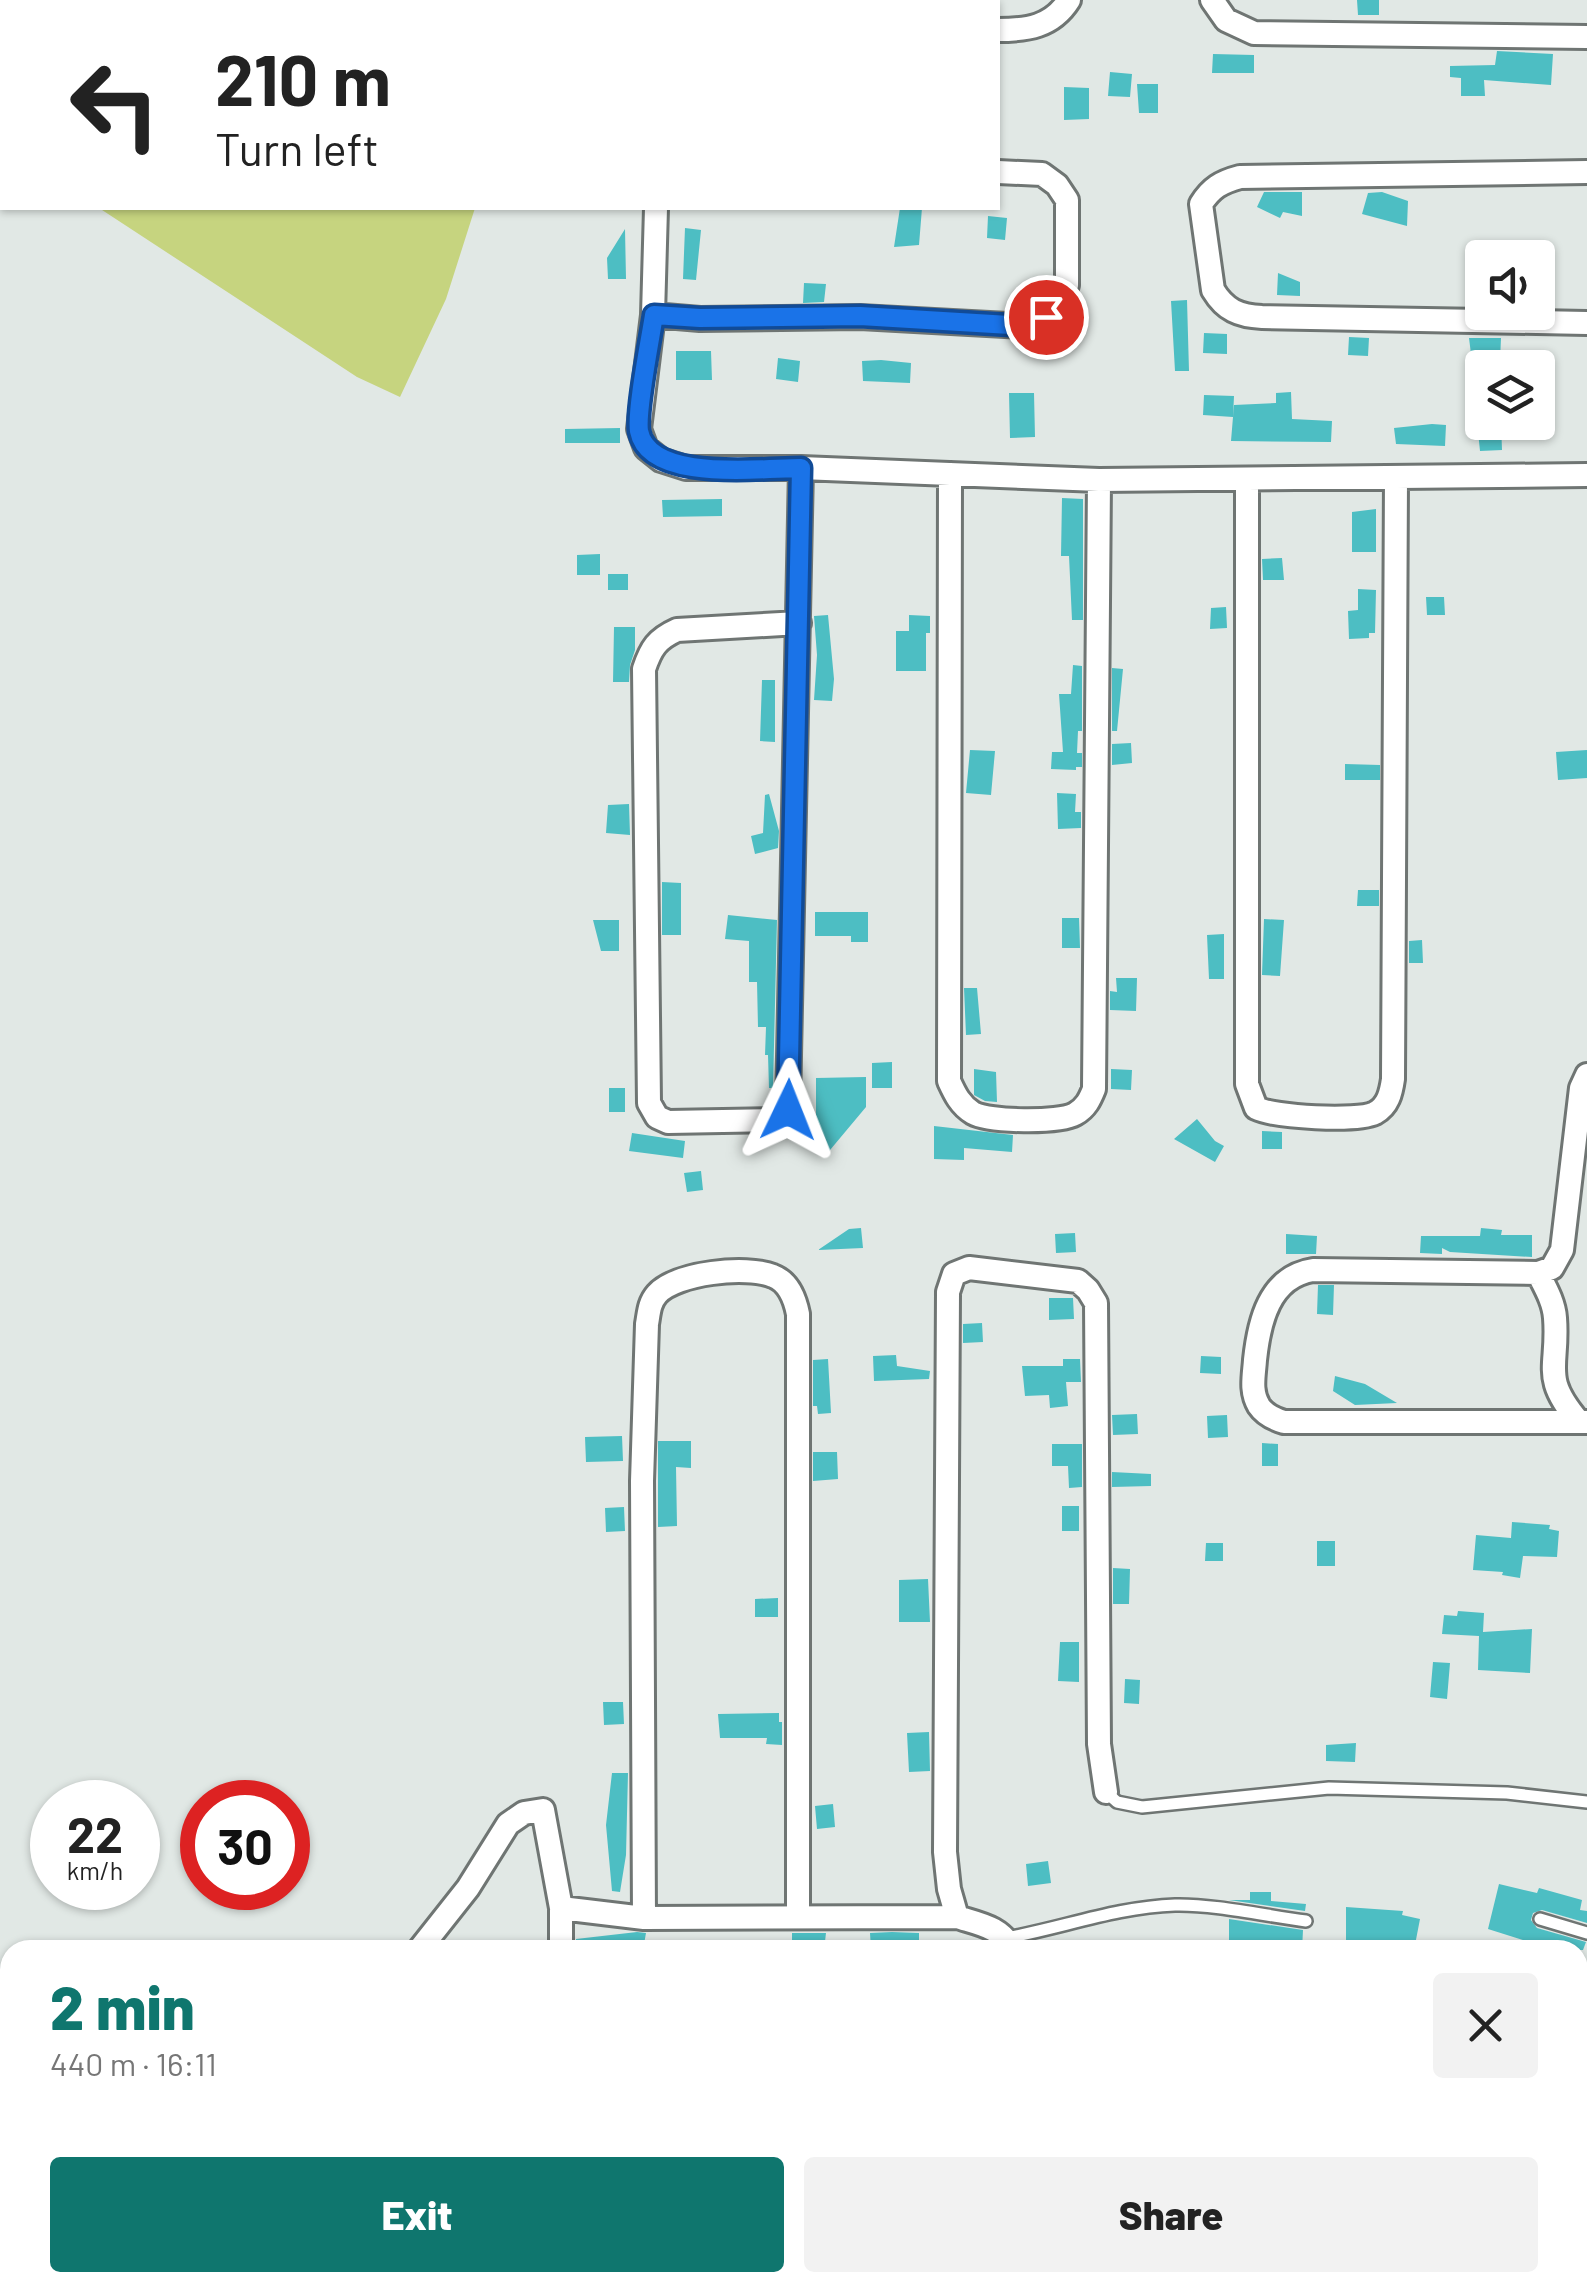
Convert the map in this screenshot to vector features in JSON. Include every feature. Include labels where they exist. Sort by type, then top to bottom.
[{"type":"street","points":[[1000,30],[1025,30],[1043,24],[1058,15],[1069,0]]},
{"type":"street","points":[[1212,0],[1226,20],[1254,33],[1587,37]]},
{"type":"street","points":[[654,315],[860,316],[1025,326],[1036,322],[1060,304],[1067,285],[1067,200],[1057,185],[1042,174],[1000,172]]},
{"type":"street","points":[[1587,172],[1240,176],[1210,191],[1201,204],[1213,290],[1232,312],[1262,316],[1587,322]]},
{"type":"street","points":[[656,210],[654,315],[639,429],[646,448],[661,460],[686,468],[801,468],[1099,480],[1587,475]]},
{"type":"street","points":[[799,623],[677,630],[661,637],[651,648],[644,669],[648,1103],[657,1117],[668,1122],[772,1120],[788,1110],[799,623],[801,468]]},
{"type":"street","points":[[950,474],[949,1081],[956,1096],[977,1116],[1019,1119],[1063,1119],[1090,1100],[1094,1088],[1099,480]]},
{"type":"street","points":[[1247,480],[1247,1084],[1256,1108],[1268,1114],[1325,1116],[1378,1112],[1391,1094],[1393,1079],[1396,478]]},
{"type":"street","points":[[1583,1422],[1284,1422],[1271,1418],[1260,1408],[1252,1390],[1263,1311],[1284,1282],[1297,1272],[1538,1273],[1552,1268],[1562,1250],[1582,1088],[1587,1075]]},
{"type":"street","points":[[644,1918],[642,1481],[650,1304],[672,1283],[746,1270],[781,1281],[796,1301],[798,1314],[798,1917]]},
{"type":"street","points":[[957,1917],[945,1852],[948,1331],[950,1282],[961,1270],[1078,1281],[1096,1303],[1099,1744],[1106,1792]]},
{"type":"street","points":[[1538,1273],[1556,1320],[1552,1372],[1556,1388],[1583,1422]]},
{"type":"street","points":[[428,1940],[468,1888],[508,1824],[524,1813],[542,1810],[561,1908],[560,1940]]},
{"type":"street","points":[[561,1908],[644,1918],[957,1917],[996,1930],[1005,1940]]},
{"type":"lane","points":[[1106,1792],[1117,1802],[1142,1807],[1329,1788],[1507,1792],[1587,1802]]},
{"type":"lane","points":[[1022,1940],[1093,1917],[1176,1905],[1306,1921]]},
{"type":"lane","points":[[1540,1919],[1587,1932]]},
{"type":"green space","points":[[102,210],[474,210],[446,299],[400,397],[357,377]]},
{"type":"building","points":[[1357,0],[1379,0],[1379,15],[1358,15]]},
{"type":"building","points":[[1497,51],[1553,54],[1551,85],[1484,80],[1485,96],[1461,96],[1461,78],[1450,77],[1450,66],[1495,65]]},
{"type":"building","points":[[1213,54],[1254,55],[1254,73],[1212,73]]},
{"type":"building","points":[[1110,72],[1132,74],[1130,97],[1108,96]]},
{"type":"building","points":[[1137,84],[1158,84],[1158,113],[1139,113]]},
{"type":"building","points":[[1064,87],[1089,88],[1089,119],[1064,120]]},
{"type":"building","points":[[1264,192],[1302,192],[1302,216],[1283,212],[1280,218],[1257,207]]},
{"type":"building","points":[[1382,192],[1408,201],[1407,226],[1362,214],[1368,193]]},
{"type":"building","points":[[900,210],[922,210],[919,245],[894,247]]},
{"type":"building","points":[[988,216],[1007,218],[1005,240],[987,238]]},
{"type":"building","points":[[685,228],[701,230],[696,280],[683,279]]},
{"type":"building","points":[[625,229],[626,279],[608,279],[607,258]]},
{"type":"building","points":[[1278,273],[1300,282],[1300,296],[1277,295]]},
{"type":"building","points":[[804,283],[826,284],[824,302],[803,303]]},
{"type":"building","points":[[1187,300],[1189,371],[1175,371],[1171,301]]},
{"type":"building","points":[[1204,333],[1227,334],[1227,354],[1203,353]]},
{"type":"building","points":[[1349,337],[1369,338],[1368,356],[1348,355]]},
{"type":"building","points":[[1469,338],[1501,338],[1500,350],[1470,350]]},
{"type":"building","points":[[676,351],[711,351],[712,380],[676,380]]},
{"type":"building","points":[[778,358],[800,361],[798,382],[776,379]]},
{"type":"building","points":[[862,361],[911,363],[910,383],[863,381]]},
{"type":"building","points":[[1291,392],[1292,419],[1332,421],[1331,442],[1231,441],[1234,405],[1276,403],[1276,393]]},
{"type":"building","points":[[1009,393],[1034,393],[1035,437],[1010,438]]},
{"type":"building","points":[[1204,395],[1234,396],[1233,417],[1203,415]]},
{"type":"building","points":[[1446,425],[1445,446],[1396,444],[1394,428]]},
{"type":"building","points":[[620,428],[620,443],[565,443],[565,429]]},
{"type":"building","points":[[1479,440],[1502,440],[1502,450],[1480,451]]},
{"type":"building","points":[[1062,498],[1083,499],[1083,620],[1072,620],[1069,556],[1061,556]]},
{"type":"building","points":[[722,499],[722,516],[663,517],[662,500]]},
{"type":"building","points":[[1376,509],[1376,552],[1352,552],[1352,512]]},
{"type":"building","points":[[600,554],[600,575],[577,575],[577,555]]},
{"type":"building","points":[[1282,558],[1284,580],[1263,580],[1262,559]]},
{"type":"building","points":[[608,574],[628,574],[628,590],[608,590]]},
{"type":"building","points":[[1358,589],[1376,590],[1375,633],[1369,633],[1369,638],[1349,639],[1348,611],[1358,610]]},
{"type":"building","points":[[1426,597],[1444,597],[1445,615],[1427,615]]},
{"type":"building","points":[[1226,607],[1227,628],[1210,629],[1211,608]]},
{"type":"building","points":[[828,615],[834,679],[832,701],[814,700],[814,616]]},
{"type":"building","points":[[909,615],[930,616],[926,671],[896,671],[896,631],[909,631]]},
{"type":"building","points":[[614,627],[635,627],[629,682],[613,682]]},
{"type":"building","points":[[1073,665],[1082,666],[1082,731],[1078,731],[1077,753],[1082,753],[1082,767],[1051,769],[1052,752],[1063,752],[1059,694],[1071,694]]},
{"type":"building","points":[[1112,668],[1123,669],[1117,731],[1112,731]]},
{"type":"building","points":[[762,680],[775,680],[775,742],[760,741]]},
{"type":"building","points":[[1131,743],[1132,763],[1112,765],[1112,744]]},
{"type":"building","points":[[970,750],[995,751],[991,795],[966,793]]},
{"type":"building","points":[[1587,750],[1587,778],[1558,780],[1556,752]]},
{"type":"building","points":[[1345,764],[1380,765],[1380,780],[1345,780]]},
{"type":"building","points":[[1057,793],[1076,794],[1075,812],[1081,812],[1081,828],[1058,829]]},
{"type":"building","points":[[769,794],[779,831],[778,848],[755,854],[751,836],[763,833],[765,795]]},
{"type":"building","points":[[629,804],[630,835],[606,833],[608,805]]},
{"type":"building","points":[[662,882],[681,883],[681,935],[662,935]]},
{"type":"building","points":[[1358,890],[1379,890],[1379,906],[1357,906]]},
{"type":"building","points":[[815,912],[868,912],[868,942],[851,942],[851,936],[815,936]]},
{"type":"building","points":[[728,915],[777,920],[773,1088],[769,1088],[765,1055],[766,1027],[758,1027],[757,982],[749,982],[749,941],[725,939]]},
{"type":"building","points":[[1062,918],[1079,918],[1080,948],[1062,948]]},
{"type":"building","points":[[1264,919],[1284,920],[1280,976],[1262,975]]},
{"type":"building","points":[[593,920],[619,920],[619,951],[601,951]]},
{"type":"building","points":[[1224,934],[1224,979],[1209,979],[1207,935]]},
{"type":"building","points":[[1422,940],[1423,963],[1409,963],[1409,941]]},
{"type":"building","points":[[1116,978],[1137,978],[1136,1011],[1110,1010],[1110,991],[1117,992]]},
{"type":"building","points":[[964,988],[977,988],[981,1034],[966,1035]]},
{"type":"building","points":[[892,1062],[892,1088],[872,1088],[872,1063]]},
{"type":"building","points":[[974,1069],[996,1072],[997,1102],[974,1095]]},
{"type":"building","points":[[1111,1069],[1132,1070],[1131,1090],[1111,1089]]},
{"type":"building","points":[[866,1077],[866,1107],[825,1156],[804,1137],[816,1123],[816,1078]]},
{"type":"building","points":[[609,1088],[625,1088],[625,1112],[609,1112]]},
{"type":"building","points":[[1197,1119],[1224,1146],[1215,1162],[1174,1139]]},
{"type":"building","points":[[934,1126],[1013,1135],[1012,1152],[964,1148],[964,1160],[934,1159]]},
{"type":"building","points":[[1262,1131],[1282,1132],[1282,1149],[1262,1149]]},
{"type":"building","points":[[632,1133],[685,1141],[683,1158],[629,1151]]},
{"type":"building","points":[[701,1171],[703,1190],[687,1192],[684,1173]]},
{"type":"building","points":[[861,1228],[863,1248],[818,1250],[849,1229]]},
{"type":"building","points":[[1481,1228],[1502,1230],[1501,1235],[1532,1235],[1532,1257],[1450,1252],[1442,1248],[1442,1254],[1420,1253],[1421,1236],[1480,1236]]},
{"type":"building","points":[[1075,1233],[1076,1252],[1056,1253],[1055,1234]]},
{"type":"building","points":[[1286,1234],[1317,1236],[1316,1254],[1286,1254]]},
{"type":"building","points":[[1318,1285],[1334,1285],[1333,1315],[1317,1314]]},
{"type":"building","points":[[1049,1298],[1073,1298],[1074,1319],[1049,1320]]},
{"type":"building","points":[[982,1323],[983,1342],[963,1343],[963,1324]]},
{"type":"building","points":[[896,1355],[897,1366],[930,1371],[929,1379],[874,1381],[873,1356]]},
{"type":"building","points":[[1201,1356],[1221,1357],[1221,1374],[1200,1373]]},
{"type":"building","points":[[828,1359],[831,1413],[818,1414],[817,1406],[813,1406],[813,1360]]},
{"type":"building","points":[[1063,1359],[1080,1359],[1081,1382],[1066,1382],[1068,1406],[1050,1408],[1049,1395],[1025,1396],[1022,1366],[1063,1366]]},
{"type":"building","points":[[1335,1376],[1365,1384],[1397,1403],[1355,1405],[1333,1391]]},
{"type":"building","points":[[1137,1414],[1138,1434],[1113,1435],[1112,1415]]},
{"type":"building","points":[[1227,1415],[1228,1437],[1208,1438],[1207,1416]]},
{"type":"building","points":[[622,1436],[623,1461],[586,1462],[585,1437]]},
{"type":"building","points":[[658,1441],[691,1441],[691,1468],[676,1467],[677,1526],[658,1527]]},
{"type":"building","points":[[1262,1443],[1278,1444],[1278,1466],[1262,1466]]},
{"type":"building","points":[[1052,1444],[1082,1444],[1082,1487],[1069,1488],[1068,1466],[1052,1466]]},
{"type":"building","points":[[813,1452],[837,1452],[838,1479],[813,1481]]},
{"type":"building","points":[[1112,1472],[1151,1474],[1151,1486],[1112,1487]]},
{"type":"building","points":[[1062,1506],[1079,1506],[1079,1531],[1062,1531]]},
{"type":"building","points":[[624,1507],[625,1531],[606,1532],[605,1508]]},
{"type":"building","points":[[1512,1522],[1550,1525],[1549,1529],[1559,1531],[1557,1557],[1523,1556],[1520,1578],[1502,1575],[1503,1572],[1473,1570],[1476,1535],[1511,1538]]},
{"type":"building","points":[[1317,1541],[1335,1541],[1335,1566],[1317,1566]]},
{"type":"building","points":[[1206,1543],[1223,1543],[1223,1561],[1205,1561]]},
{"type":"building","points":[[1113,1568],[1130,1569],[1129,1604],[1113,1604]]},
{"type":"building","points":[[928,1579],[930,1622],[899,1622],[899,1580]]},
{"type":"building","points":[[778,1598],[778,1617],[755,1617],[755,1599]]},
{"type":"building","points":[[1458,1611],[1484,1613],[1483,1632],[1532,1629],[1530,1673],[1478,1670],[1479,1636],[1442,1634],[1444,1615],[1457,1616]]},
{"type":"building","points":[[1060,1642],[1079,1642],[1079,1682],[1058,1681]]},
{"type":"building","points":[[1433,1662],[1450,1663],[1447,1699],[1430,1697]]},
{"type":"building","points":[[1125,1679],[1140,1680],[1139,1704],[1124,1703]]},
{"type":"building","points":[[603,1702],[623,1702],[624,1724],[604,1725]]},
{"type":"building","points":[[779,1713],[782,1745],[766,1744],[767,1738],[720,1738],[718,1714]]},
{"type":"building","points":[[929,1732],[930,1771],[909,1772],[907,1733]]},
{"type":"building","points":[[1356,1743],[1355,1762],[1326,1761],[1326,1745]]},
{"type":"building","points":[[612,1773],[628,1773],[626,1855],[620,1892],[612,1891],[606,1825]]},
{"type":"building","points":[[833,1804],[835,1827],[817,1829],[815,1806]]},
{"type":"building","points":[[1048,1861],[1051,1883],[1028,1886],[1026,1864]]},
{"type":"building","points":[[1499,1884],[1537,1893],[1539,1888],[1582,1900],[1580,1910],[1587,1911],[1587,1923],[1542,1910],[1533,1913],[1531,1920],[1537,1928],[1579,1940],[1523,1940],[1488,1929]]},
{"type":"building","points":[[1250,1892],[1271,1892],[1271,1901],[1306,1904],[1305,1911],[1229,1900],[1250,1900]]},
{"type":"building","points":[[1346,1907],[1403,1911],[1402,1915],[1420,1919],[1416,1940],[1346,1940]]},
{"type":"building","points":[[1229,1919],[1303,1930],[1302,1940],[1229,1940]]},
{"type":"building","points":[[637,1932],[646,1933],[645,1940],[576,1939]]},
{"type":"building","points":[[792,1933],[826,1933],[825,1940],[792,1940]]},
{"type":"building","points":[[870,1933],[919,1933],[919,1940],[870,1940]]},
{"type":"route","points":[[788,1110],[801,468],[686,468],[661,460],[646,448],[639,429],[654,315],[860,316],[1025,326],[1046,317]]}]
